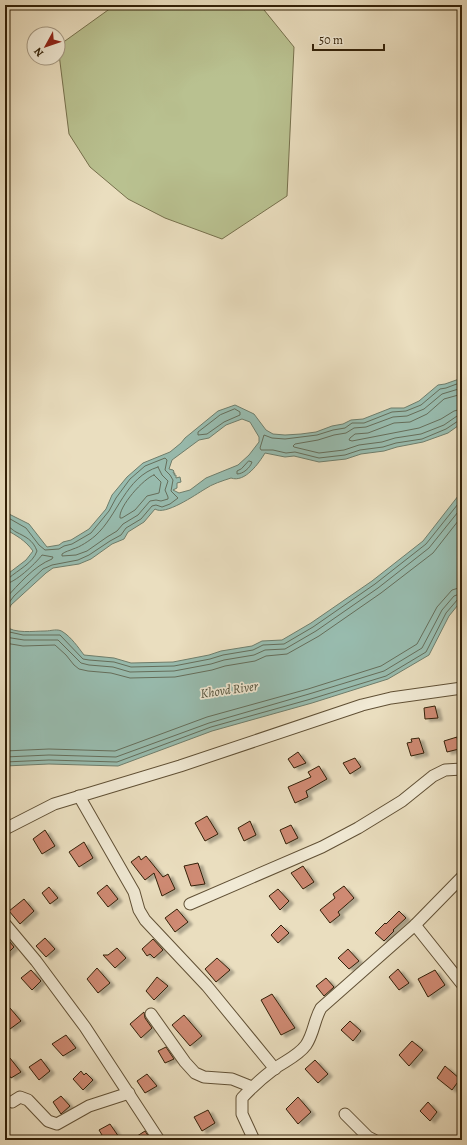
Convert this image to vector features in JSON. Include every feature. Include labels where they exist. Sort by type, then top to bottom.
[{"type":"street","points":[[5,829],[54,804],[180,766],[362,705],[391,698],[462,688]]},
{"type":"street","points":[[190,904],[322,847],[358,828],[402,801],[433,776],[445,770],[462,769]]},
{"type":"street","points":[[79,796],[134,892],[139,910],[145,920],[207,986],[275,1069]]},
{"type":"street","points":[[254,1140],[242,1114],[242,1098],[252,1087],[275,1069],[291,1059],[305,1045],[313,1033],[316,1017],[321,1008],[415,925],[462,877]]},
{"type":"street","points":[[5,924],[41,967],[84,1027],[159,1140]]},
{"type":"street","points":[[415,925],[462,984]]},
{"type":"street","points":[[151,1014],[185,1062],[195,1073],[204,1077],[232,1079],[252,1087]]},
{"type":"street","points":[[12,1102],[20,1097],[28,1100],[48,1121],[57,1124],[89,1106],[129,1093]]},
{"type":"street","points":[[345,1114],[368,1137],[374,1140]]},
{"type":"green space","points":[[115,5],[260,5],[294,47],[287,196],[222,239],[165,218],[128,199],[90,167],[69,134],[60,66],[66,66],[66,40]]},
{"type":"water","points":[[462,378],[462,423],[448,433],[423,442],[384,451],[361,454],[346,459],[319,462],[294,456],[285,457],[265,453],[255,467],[241,478],[231,478],[214,484],[187,500],[166,510],[155,509],[144,522],[128,532],[124,539],[112,544],[91,559],[79,564],[53,568],[11,605],[5,617],[5,576],[26,560],[33,551],[24,541],[5,529],[5,512],[29,524],[47,547],[59,545],[63,542],[71,540],[89,529],[106,509],[112,495],[127,477],[143,463],[170,452],[218,411],[235,405],[254,414],[266,430],[273,434],[301,434],[316,432],[351,420],[363,419],[391,408],[404,408],[419,401],[438,385]],"holes":[[[242,419],[250,422],[259,437],[259,442],[249,455],[238,465],[206,478],[190,490],[179,493],[173,490],[177,488],[177,483],[181,482],[180,477],[176,478],[176,475],[174,475],[175,473],[173,473],[174,471],[169,469],[172,460],[199,440],[209,438],[226,425]]]},
{"type":"water","name":"Khovd River","points":[[462,491],[462,600],[449,616],[429,655],[388,679],[312,703],[212,731],[118,766],[49,764],[5,766],[5,626],[9,629],[30,632],[59,630],[74,642],[84,655],[114,658],[131,663],[173,662],[209,655],[221,651],[252,646],[262,641],[282,640],[311,623],[372,581],[423,541]]},
{"type":"building","points":[[435,706],[438,718],[425,719],[424,708]]},
{"type":"building","points":[[457,737],[459,749],[447,752],[444,741]]},
{"type":"building","points":[[419,738],[424,753],[411,756],[407,743],[412,742],[411,739]]},
{"type":"building","points":[[298,752],[306,763],[294,768],[288,759]]},
{"type":"building","points":[[355,758],[361,767],[350,774],[343,763]]},
{"type":"building","points":[[319,766],[327,779],[306,791],[308,797],[295,803],[288,787],[311,777],[308,772]]},
{"type":"building","points":[[207,816],[218,834],[205,841],[195,823]]},
{"type":"building","points":[[250,821],[256,835],[244,841],[238,828]]},
{"type":"building","points":[[291,825],[298,838],[286,844],[280,830]]},
{"type":"building","points":[[45,830],[55,846],[42,854],[33,839]]},
{"type":"building","points":[[84,842],[93,858],[79,867],[69,852]]},
{"type":"building","points":[[139,856],[141,860],[146,856],[163,877],[168,874],[175,889],[162,896],[154,873],[145,880],[131,862]]},
{"type":"building","points":[[198,863],[205,884],[191,886],[184,866]]},
{"type":"building","points":[[303,866],[314,882],[303,889],[291,873]]},
{"type":"building","points":[[107,885],[118,899],[108,907],[97,893]]},
{"type":"building","points":[[344,886],[354,898],[338,912],[340,915],[330,923],[320,910],[335,898],[333,894]]},
{"type":"building","points":[[49,887],[58,898],[50,904],[42,893]]},
{"type":"building","points":[[278,889],[289,901],[280,910],[269,896]]},
{"type":"building","points":[[24,899],[34,911],[20,924],[9,911]]},
{"type":"building","points":[[177,909],[188,922],[175,932],[165,918]]},
{"type":"building","points":[[399,911],[406,918],[384,941],[375,933]]},
{"type":"building","points":[[281,925],[289,933],[278,943],[271,935]]},
{"type":"building","points":[[5,936],[14,947],[5,956]]},
{"type":"building","points":[[45,938],[55,949],[46,957],[36,946]]},
{"type":"building","points":[[153,939],[163,950],[154,958],[150,954],[147,956],[142,949]]},
{"type":"building","points":[[117,948],[126,958],[115,968],[103,955],[108,955]]},
{"type":"building","points":[[348,949],[359,961],[349,969],[338,958]]},
{"type":"building","points":[[217,958],[230,970],[216,982],[205,969]]},
{"type":"building","points":[[97,968],[110,983],[98,993],[87,979]]},
{"type":"building","points":[[398,969],[409,983],[399,990],[389,977]]},
{"type":"building","points":[[31,970],[41,981],[32,990],[21,978]]},
{"type":"building","points":[[435,970],[445,985],[428,997],[418,979]]},
{"type":"building","points":[[157,977],[168,986],[154,1000],[146,991]]},
{"type":"building","points":[[326,978],[334,987],[324,996],[316,986]]},
{"type":"building","points":[[272,994],[295,1028],[281,1035],[261,1000]]},
{"type":"building","points":[[10,1008],[21,1021],[10,1029],[5,1023],[5,1012]]},
{"type":"building","points":[[144,1012],[145,1018],[152,1028],[141,1038],[130,1024]]},
{"type":"building","points":[[184,1015],[202,1036],[190,1046],[172,1025]]},
{"type":"building","points":[[350,1021],[361,1031],[353,1041],[341,1030]]},
{"type":"building","points":[[66,1035],[76,1048],[63,1056],[52,1044]]},
{"type":"building","points":[[412,1041],[423,1050],[409,1066],[399,1055]]},
{"type":"building","points":[[166,1047],[174,1059],[165,1063],[158,1051]]},
{"type":"building","points":[[10,1058],[21,1072],[11,1078],[5,1069],[5,1061]]},
{"type":"building","points":[[41,1059],[50,1071],[39,1080],[29,1067]]},
{"type":"building","points":[[315,1060],[328,1074],[318,1083],[305,1069]]},
{"type":"building","points":[[445,1066],[460,1079],[452,1090],[437,1078]]},
{"type":"building","points":[[81,1071],[84,1075],[86,1073],[93,1080],[83,1090],[73,1079]]},
{"type":"building","points":[[147,1074],[157,1086],[145,1093],[137,1081]]},
{"type":"building","points":[[61,1096],[70,1106],[61,1114],[53,1102]]},
{"type":"building","points":[[298,1097],[311,1112],[298,1124],[286,1109]]},
{"type":"building","points":[[428,1102],[437,1112],[430,1121],[420,1111]]},
{"type":"building","points":[[208,1110],[215,1123],[202,1131],[194,1117]]},
{"type":"building","points":[[110,1124],[121,1140],[105,1140],[99,1130]]},
{"type":"building","points":[[145,1131],[151,1140],[131,1140]]}]
